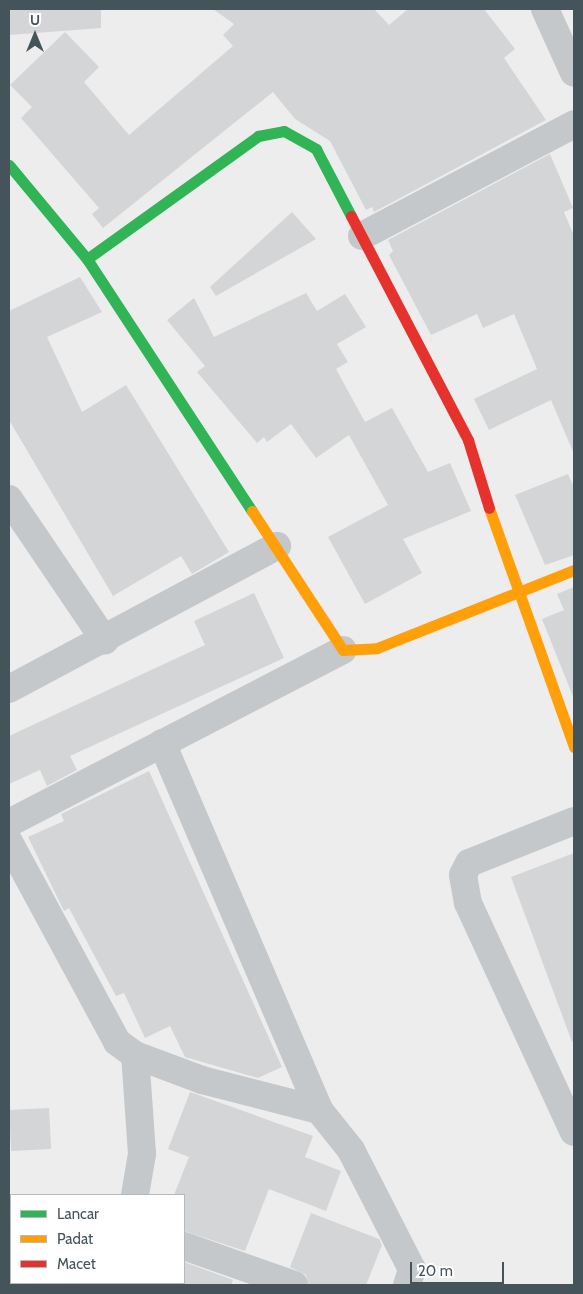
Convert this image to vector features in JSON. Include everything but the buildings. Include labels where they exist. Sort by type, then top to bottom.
[{"type":"street","points":[[545,9],[574,73]]},
{"type":"street","points":[[362,236],[574,124]]},
{"type":"street","points":[[87,259],[258,136],[284,131],[316,149],[468,440],[515,591],[574,746]]},
{"type":"street","points":[[9,165],[87,259],[277,546],[343,650]]},
{"type":"street","points":[[9,499],[105,641]]},
{"type":"street","points":[[9,689],[105,641],[277,546]]},
{"type":"street","points":[[9,823],[343,650],[377,648],[515,591],[574,570]]},
{"type":"street","points":[[162,743],[319,1110],[351,1150],[412,1269],[406,1285]]},
{"type":"street","points":[[574,821],[469,863],[464,875],[468,902],[574,1132]]},
{"type":"street","points":[[9,842],[117,1042],[135,1055],[202,1080],[319,1110]]},
{"type":"street","points":[[135,1055],[142,1154],[135,1194]]},
{"type":"street","points":[[185,1246],[294,1285]]},
{"type":"traffic: fast","points":[[87,259],[258,136],[284,131],[316,149],[351,216]]},
{"type":"traffic: fast","points":[[9,165],[87,259],[252,511]]},
{"type":"traffic: slow","points":[[489,508],[574,747]]},
{"type":"traffic: slow","points":[[252,511],[343,650],[377,648],[574,570]]},
{"type":"traffic: jam","points":[[351,216],[468,440],[489,508]]}]
